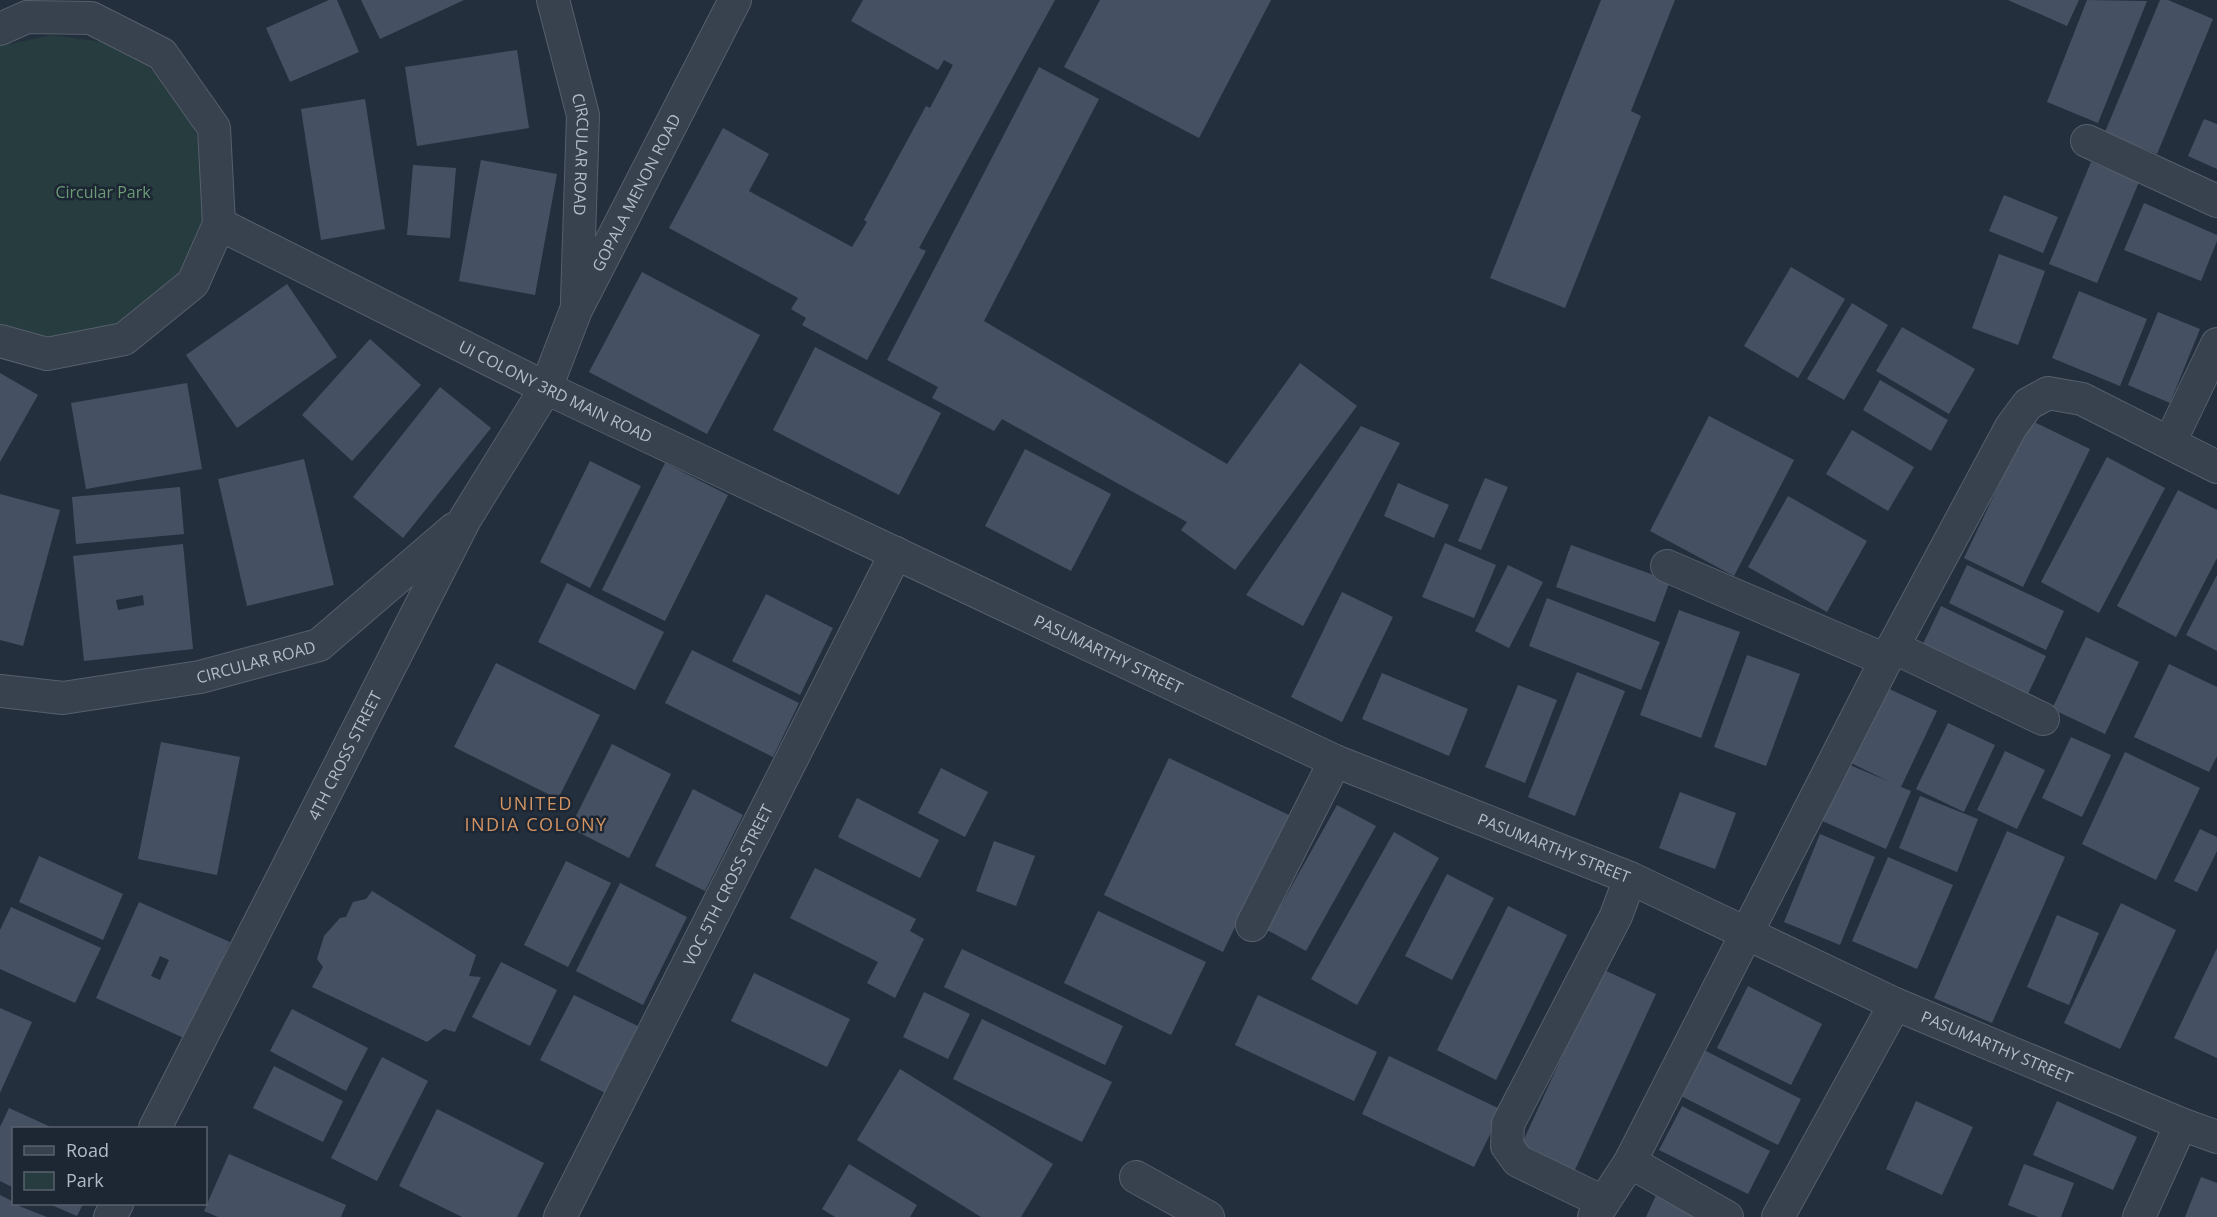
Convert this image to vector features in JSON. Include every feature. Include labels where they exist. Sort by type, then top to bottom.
[{"type":"street","name":"CIRCULAR ROAD","points":[[553,0],[583,115],[576,310]]},
{"type":"street","name":"GOPALA MENON ROAD","points":[[546,388],[576,310],[735,0]]},
{"type":"street","points":[[0,341],[47,354],[124,339],[193,283],[219,224],[214,128],[162,54],[91,18],[16,16]]},
{"type":"street","points":[[2086,141],[2217,201]]},
{"type":"street","name":"UI COLONY 3RD MAIN ROAD","points":[[219,224],[546,388],[896,553]]},
{"type":"street","points":[[2170,442],[2217,344]]},
{"type":"street","name":"4TH CROSS STREET","points":[[156,1127],[465,519],[546,388]]},
{"type":"street","points":[[1599,1209],[1630,1162],[1890,654],[2011,427],[2028,405],[2048,393],[2082,399],[2217,467]]},
{"type":"street","name":"CIRCULAR ROAD","points":[[0,691],[63,698],[200,677],[319,645],[465,519]]},
{"type":"street","name":"PASUMARTHY STREET","points":[[896,553],[1335,761],[1630,878],[1895,1005],[2217,1137]]},
{"type":"street","name":"VOC 5TH CROSS STREET","points":[[560,1217],[896,553]]},
{"type":"street","points":[[1667,566],[1890,654],[2043,719]]},
{"type":"street","points":[[1252,925],[1335,761]]},
{"type":"street","points":[[1599,1209],[1595,1198],[1518,1161],[1507,1146],[1508,1124],[1616,916],[1630,878]]},
{"type":"street","points":[[1778,1217],[1895,1005]]},
{"type":"street","points":[[2139,1217],[2181,1124]]},
{"type":"street","points":[[1630,1162],[1727,1217]]},
{"type":"street","points":[[1136,1177],[1208,1217]]},
{"type":"green space","name":"Circular Park","points":[[52,35],[103,42],[148,66],[183,104],[203,151],[207,203],[193,253],[163,295],[121,324],[74,339],[26,337],[0,327],[0,46]]},
{"type":"building","points":[[329,0],[337,0],[359,52],[290,82],[266,28]]},
{"type":"building","points":[[361,0],[464,0],[380,39]]},
{"type":"building","points":[[863,0],[1055,0],[919,248],[926,251],[867,360],[802,325],[806,318],[791,309],[798,298],[669,228],[723,128],[769,154],[749,191],[852,247],[867,222],[864,220],[926,106],[930,108],[953,65],[944,60],[938,70],[851,21]]},
{"type":"building","points":[[1100,0],[1271,0],[1199,138],[1064,67]]},
{"type":"building","points":[[1601,0],[1675,0],[1631,111],[1641,116],[1565,308],[1490,278]]},
{"type":"building","points":[[2008,0],[2079,0],[2067,26]]},
{"type":"building","points":[[2087,0],[2147,1],[2098,123],[2047,102]]},
{"type":"building","points":[[2160,0],[2168,0],[2213,19],[2157,154],[2105,132]]},
{"type":"building","points":[[517,50],[529,128],[417,146],[405,67]]},
{"type":"building","points":[[1039,67],[1099,99],[984,321],[1227,464],[1300,363],[1357,406],[1235,570],[1181,530],[1187,522],[1002,419],[994,431],[932,398],[938,387],[887,360]]},
{"type":"building","points":[[365,99],[385,229],[321,240],[301,109]]},
{"type":"building","points":[[2204,119],[2217,124],[2217,169],[2188,156]]},
{"type":"building","points":[[481,160],[557,174],[535,295],[459,281]]},
{"type":"building","points":[[2091,162],[2139,182],[2097,283],[2049,264]]},
{"type":"building","points":[[413,165],[456,168],[450,238],[407,235]]},
{"type":"building","points":[[2004,195],[2058,217],[2043,253],[1989,231]]},
{"type":"building","points":[[2144,203],[2217,235],[2217,241],[2201,281],[2124,250]]},
{"type":"building","points":[[1999,254],[2045,271],[2018,345],[1972,328]]},
{"type":"building","points":[[1791,267],[1845,299],[1798,378],[1744,346]]},
{"type":"building","points":[[642,272],[760,335],[707,434],[589,372]]},
{"type":"building","points":[[287,284],[337,357],[237,428],[186,355]]},
{"type":"building","points":[[2079,291],[2147,319],[2120,386],[2052,358]]},
{"type":"building","points":[[1852,303],[1888,325],[1844,400],[1807,379]]},
{"type":"building","points":[[2158,312],[2200,329],[2170,403],[2128,385]]},
{"type":"building","points":[[1902,327],[1975,369],[1949,414],[1876,371]]},
{"type":"building","points":[[370,339],[421,385],[352,461],[302,415]]},
{"type":"building","points":[[815,347],[941,413],[899,495],[773,430]]},
{"type":"building","points":[[0,373],[38,395],[0,462]]},
{"type":"building","points":[[1880,380],[1948,420],[1931,451],[1863,410]]},
{"type":"building","points":[[187,383],[202,469],[86,489],[71,403]]},
{"type":"building","points":[[440,387],[491,428],[403,538],[353,497]]},
{"type":"building","points":[[1709,416],[1794,460],[1734,576],[1650,531]]},
{"type":"building","points":[[2030,420],[2090,449],[2023,587],[1964,558]]},
{"type":"building","points":[[1361,426],[1400,443],[1303,626],[1246,595]]},
{"type":"building","points":[[1852,430],[1914,467],[1888,511],[1826,474]]},
{"type":"building","points":[[1025,449],[1111,494],[1071,571],[985,526]]},
{"type":"building","points":[[2107,457],[2165,488],[2099,613],[2041,582]]},
{"type":"building","points":[[304,459],[334,585],[247,606],[218,479]]},
{"type":"building","points":[[590,461],[641,486],[590,588],[540,562]]},
{"type":"building","points":[[665,463],[728,495],[665,621],[602,590]]},
{"type":"building","points":[[1485,478],[1508,487],[1481,550],[1458,541]]},
{"type":"building","points":[[1398,483],[1449,505],[1434,538],[1384,516]]},
{"type":"building","points":[[180,487],[184,534],[76,544],[72,497]]},
{"type":"building","points":[[2178,490],[2217,510],[2217,558],[2176,637],[2117,606]]},
{"type":"building","points":[[0,494],[60,510],[23,646],[0,640]]},
{"type":"building","points":[[1788,496],[1867,541],[1827,612],[1748,567]]},
{"type":"building","points":[[1445,543],[1496,565],[1474,618],[1422,597]]},
{"type":"building","points":[[183,544],[193,649],[84,661],[73,556]],"holes":[[[143,595],[144,605],[118,610],[116,600]]]},
{"type":"building","points":[[1571,545],[1670,581],[1655,622],[1556,587]]},
{"type":"building","points":[[1508,565],[1543,582],[1509,648],[1475,631]]},
{"type":"building","points":[[1967,565],[2064,611],[2046,650],[1949,603]]},
{"type":"building","points":[[2217,575],[2217,651],[2186,635]]},
{"type":"building","points":[[567,583],[664,632],[635,690],[538,642]]},
{"type":"building","points":[[1342,592],[1393,617],[1342,722],[1291,697]]},
{"type":"building","points":[[766,594],[833,628],[800,695],[732,661]]},
{"type":"building","points":[[1547,598],[1660,642],[1641,690],[1529,646]]},
{"type":"building","points":[[1941,606],[2046,656],[2026,698],[1921,648]]},
{"type":"building","points":[[1679,610],[1740,632],[1701,738],[1640,715]]},
{"type":"building","points":[[2086,637],[2139,662],[2105,734],[2052,709]]},
{"type":"building","points":[[692,650],[799,703],[773,757],[665,703]]},
{"type":"building","points":[[1747,655],[1800,674],[1766,766],[1714,747]]},
{"type":"building","points":[[496,663],[600,715],[558,799],[454,747]]},
{"type":"building","points":[[2169,664],[2217,687],[2217,756],[2209,772],[2134,737]]},
{"type":"building","points":[[1577,672],[1625,691],[1575,816],[1528,797]]},
{"type":"building","points":[[1382,673],[1468,709],[1449,756],[1362,719]]},
{"type":"building","points":[[1518,685],[1557,700],[1525,783],[1485,767]]},
{"type":"building","points":[[1887,688],[1937,711],[1901,787],[1911,791],[1886,849],[1820,820],[1845,763],[1890,782],[1851,763]]},
{"type":"building","points":[[1948,723],[1995,745],[1964,812],[1916,789]]},
{"type":"building","points":[[2071,737],[2111,755],[2082,817],[2042,798]]},
{"type":"building","points":[[161,742],[240,757],[217,875],[138,859]]},
{"type":"building","points":[[612,744],[671,774],[629,858],[570,828]]},
{"type":"building","points":[[2005,751],[2045,770],[2017,829],[1977,810]]},
{"type":"building","points":[[2125,752],[2200,788],[2156,880],[2082,844]]},
{"type":"building","points":[[1169,758],[1289,815],[1223,952],[1104,895]]},
{"type":"building","points":[[941,768],[988,792],[965,837],[918,813]]},
{"type":"building","points":[[693,789],[743,815],[705,891],[655,866]]},
{"type":"building","points":[[1680,792],[1736,813],[1715,869],[1659,848]]},
{"type":"building","points":[[1920,796],[1978,819],[1957,872],[1899,848]]},
{"type":"building","points":[[857,798],[939,840],[920,878],[838,837]]},
{"type":"building","points":[[1337,805],[1376,826],[1306,951],[1267,930]]},
{"type":"building","points":[[2200,829],[2217,837],[2217,851],[2197,892],[2174,881]]},
{"type":"building","points":[[2007,831],[2065,857],[1992,1023],[1934,998]]},
{"type":"building","points":[[1394,832],[1439,858],[1357,1005],[1311,979]]},
{"type":"building","points":[[1820,834],[1875,857],[1840,945],[1784,922]]},
{"type":"building","points":[[994,841],[1035,856],[1016,906],[976,891]]},
{"type":"building","points":[[39,856],[123,894],[103,940],[19,902]]},
{"type":"building","points":[[1888,857],[1953,885],[1917,969],[1852,941]]},
{"type":"building","points":[[566,861],[611,883],[568,967],[524,945]]},
{"type":"building","points":[[815,868],[916,919],[910,931],[924,939],[895,998],[867,983],[878,962],[790,918]]},
{"type":"building","points":[[1447,874],[1494,898],[1452,980],[1405,956]]},
{"type":"building","points":[[620,883],[687,917],[643,1005],[576,971]]},
{"type":"building","points":[[372,891],[476,955],[469,976],[481,977],[455,1032],[444,1029],[427,1042],[312,987],[323,967],[317,959],[324,936],[340,918],[346,917],[353,902],[366,899]]},
{"type":"building","points":[[139,902],[230,942],[186,1039],[96,998]],"holes":[[[160,956],[169,960],[160,980],[151,976]]]},
{"type":"building","points":[[2121,903],[2176,930],[2120,1049],[2064,1023]]},
{"type":"building","points":[[1508,906],[1567,935],[1496,1080],[1437,1050]]},
{"type":"building","points":[[11,907],[101,948],[75,1003],[0,969],[0,930]]},
{"type":"building","points":[[1098,911],[1206,962],[1171,1035],[1064,983]]},
{"type":"building","points":[[2057,915],[2099,933],[2069,1005],[2027,987]]},
{"type":"building","points":[[2217,948],[2217,1058],[2174,1038]]},
{"type":"building","points":[[962,949],[1123,1026],[1105,1065],[944,987]]},
{"type":"building","points":[[501,962],[557,990],[530,1046],[472,1017]]},
{"type":"building","points":[[1602,969],[1656,994],[1574,1172],[1520,1148]]},
{"type":"building","points":[[754,973],[850,1019],[827,1067],[731,1021]]},
{"type":"building","points":[[1748,986],[1822,1024],[1791,1085],[1717,1048]]},
{"type":"building","points":[[924,992],[970,1014],[948,1059],[903,1037]]},
{"type":"building","points":[[574,995],[644,1029],[611,1096],[540,1060]]},
{"type":"building","points":[[1258,995],[1377,1052],[1354,1101],[1235,1045]]},
{"type":"building","points":[[0,1008],[32,1022],[0,1093]]},
{"type":"building","points":[[292,1009],[368,1048],[346,1091],[270,1051]]},
{"type":"building","points":[[982,1019],[1112,1082],[1082,1142],[953,1079]]},
{"type":"building","points":[[1702,1049],[1801,1099],[1778,1145],[1679,1095]]},
{"type":"building","points":[[1389,1056],[1502,1110],[1474,1167],[1362,1114]]},
{"type":"building","points":[[382,1057],[428,1081],[377,1181],[331,1158]]},
{"type":"building","points":[[274,1066],[343,1101],[323,1142],[253,1108]]},
{"type":"building","points":[[900,1069],[1053,1164],[1021,1217],[981,1217],[857,1140]]},
{"type":"building","points":[[1916,1101],[1973,1127],[1942,1195],[1886,1169]]},
{"type":"building","points":[[2057,1101],[2137,1137],[2113,1190],[2033,1155]]},
{"type":"building","points":[[1682,1106],[1770,1151],[1748,1194],[1659,1150]]},
{"type":"building","points":[[9,1108],[51,1127],[12,1127],[12,1187],[0,1181],[0,1127]]},
{"type":"building","points":[[437,1109],[544,1163],[517,1217],[462,1217],[399,1186]]},
{"type":"building","points":[[229,1154],[346,1205],[341,1217],[218,1217],[204,1211]]},
{"type":"building","points":[[849,1164],[917,1205],[910,1217],[835,1217],[822,1209]]},
{"type":"building","points":[[2024,1164],[2074,1183],[2061,1217],[2038,1217],[2008,1205]]},
{"type":"building","points":[[2201,1177],[2217,1183],[2217,1217],[2185,1217]]},
{"type":"building","points":[[1657,1193],[1698,1217],[1646,1217]]},
{"type":"building","points":[[0,1195],[12,1201],[12,1205],[47,1217],[0,1217]]},
{"type":"building","points":[[51,1205],[82,1205],[77,1216]]},
{"type":"district","name":"UNITED INDIA COLONY","points":[[536,814]]}]
